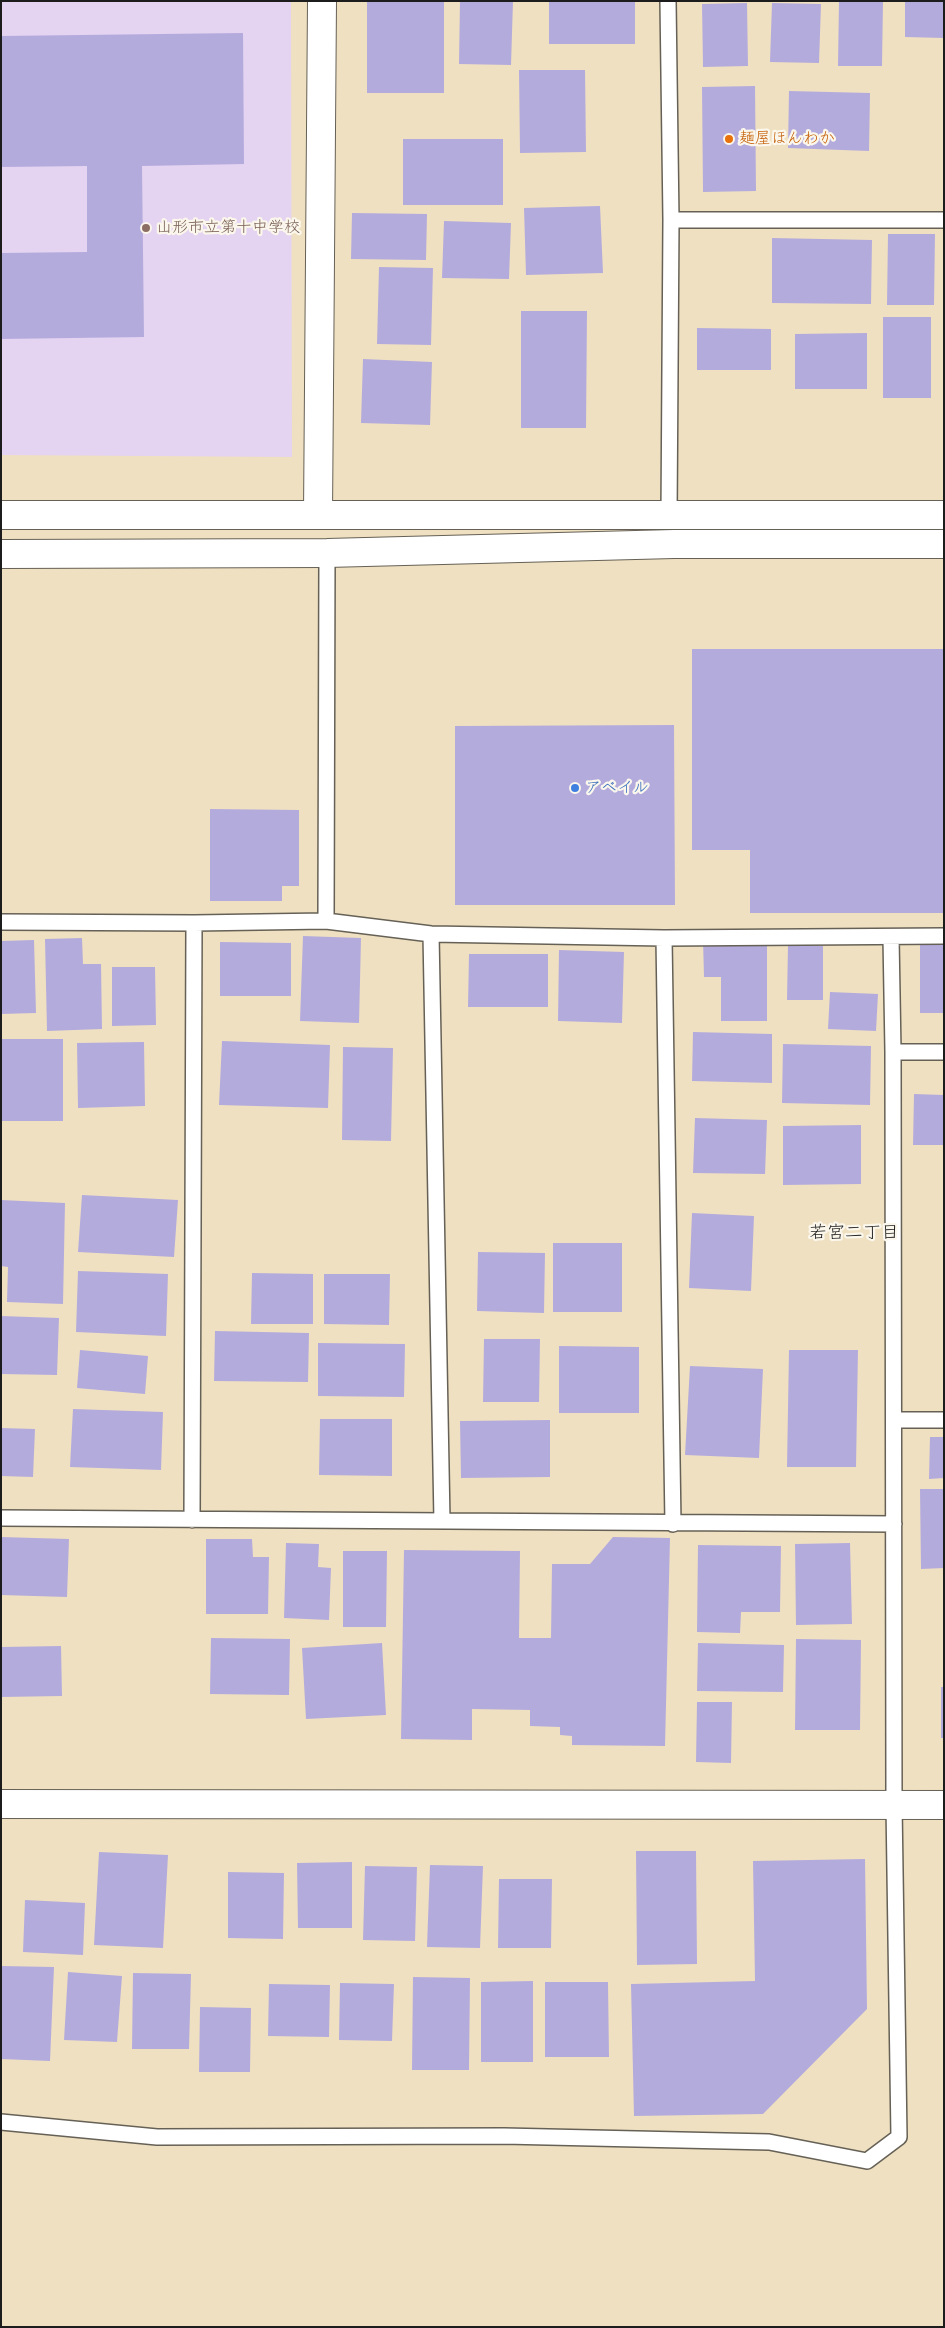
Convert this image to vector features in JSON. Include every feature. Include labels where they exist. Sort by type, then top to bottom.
[{"type":"street","points":[[318,515],[322,1]]},
{"type":"street","points":[[1,515],[944,515]]},
{"type":"street","points":[[1,554],[327,553],[674,544],[944,544]]},
{"type":"street","points":[[1,1804],[944,1805]]},
{"type":"lane","points":[[668,1],[671,220],[669,516]]},
{"type":"lane","points":[[671,220],[944,220]]},
{"type":"lane","points":[[326,921],[327,553]]},
{"type":"lane","points":[[1,922],[194,924],[326,921],[431,934],[664,938],[944,936]]},
{"type":"lane","points":[[192,1520],[194,924]]},
{"type":"lane","points":[[431,934],[442,1521]]},
{"type":"lane","points":[[1,2122],[157,2137],[504,2136],[769,2142],[867,2161],[899,2137],[894,1806],[894,1052],[891,937]]},
{"type":"lane","points":[[664,938],[673,1524]]},
{"type":"lane","points":[[894,1052],[944,1052]]},
{"type":"lane","points":[[894,1420],[944,1420]]},
{"type":"lane","points":[[1,1518],[894,1524]]},
{"type":"shaded area","name":"山形市立第十中学校","points":[[1,1],[291,1],[292,457],[1,455]]},
{"type":"building","points":[[460,1],[513,1],[511,65],[459,64]]},
{"type":"building","points":[[549,1],[635,1],[635,44],[549,44]]},
{"type":"building","points":[[839,1],[883,1],[882,66],[838,66]]},
{"type":"building","points":[[905,1],[944,1],[944,38],[905,37]]},
{"type":"building","points":[[367,2],[444,2],[444,93],[367,93]]},
{"type":"building","points":[[747,3],[748,66],[703,67],[702,4]]},
{"type":"building","points":[[772,3],[821,4],[819,63],[770,62]]},
{"type":"building","points":[[243,33],[244,164],[142,166],[144,337],[1,339],[1,253],[87,252],[87,166],[1,167],[1,36]]},
{"type":"building","points":[[519,70],[585,70],[586,152],[520,153]]},
{"type":"building","name":"麺屋ほんわか","points":[[755,86],[756,191],[703,192],[702,87]]},
{"type":"building","points":[[789,91],[870,93],[869,151],[788,148]]},
{"type":"building","points":[[403,139],[503,139],[503,205],[403,205]]},
{"type":"building","points":[[600,206],[603,273],[526,275],[524,208]]},
{"type":"building","points":[[352,213],[427,214],[426,260],[351,259]]},
{"type":"building","points":[[444,221],[511,223],[509,279],[442,278]]},
{"type":"building","points":[[888,234],[935,234],[934,305],[887,305]]},
{"type":"building","points":[[772,238],[872,240],[871,304],[772,303]]},
{"type":"building","points":[[379,267],[433,268],[431,345],[377,344]]},
{"type":"building","points":[[521,311],[587,311],[586,428],[521,428]]},
{"type":"building","points":[[883,317],[931,317],[931,398],[883,398]]},
{"type":"building","points":[[697,328],[771,329],[771,370],[697,370]]},
{"type":"building","points":[[867,333],[867,389],[795,389],[795,334]]},
{"type":"building","points":[[363,359],[432,362],[430,425],[361,423]]},
{"type":"building","points":[[692,649],[944,649],[944,913],[750,913],[750,850],[692,850]]},
{"type":"building","points":[[674,725],[675,905],[455,905],[455,726]]},
{"type":"building","points":[[210,809],[299,810],[299,886],[282,886],[282,901],[210,901]]},
{"type":"building","points":[[303,936],[361,938],[359,1023],[300,1021]]},
{"type":"building","points":[[82,938],[83,964],[101,964],[102,1029],[47,1031],[45,939]]},
{"type":"building","points":[[34,940],[36,1013],[1,1014],[1,941]]},
{"type":"building","points":[[703,940],[767,940],[767,1021],[721,1021],[721,977],[704,977]]},
{"type":"building","points":[[220,942],[291,943],[291,996],[220,996]]},
{"type":"building","points":[[944,944],[944,1013],[920,1013],[920,945]]},
{"type":"building","points":[[788,945],[823,946],[823,1000],[787,1000]]},
{"type":"building","points":[[559,950],[624,952],[622,1023],[558,1021]]},
{"type":"building","points":[[469,954],[548,954],[548,1007],[468,1007]]},
{"type":"building","points":[[112,967],[155,967],[156,1025],[112,1026]]},
{"type":"building","points":[[830,992],[878,994],[876,1031],[828,1029]]},
{"type":"building","points":[[693,1032],[772,1034],[772,1083],[692,1081]]},
{"type":"building","points":[[1,1039],[63,1039],[63,1121],[1,1121]]},
{"type":"building","points":[[222,1041],[330,1045],[328,1108],[219,1105]]},
{"type":"building","points":[[144,1042],[145,1106],[78,1108],[77,1043]]},
{"type":"building","points":[[783,1044],[871,1046],[870,1105],[782,1103]]},
{"type":"building","points":[[343,1047],[393,1048],[391,1141],[342,1140]]},
{"type":"building","points":[[914,1094],[944,1095],[944,1145],[913,1145]]},
{"type":"building","points":[[695,1118],[767,1120],[765,1174],[693,1173]]},
{"type":"building","points":[[861,1125],[861,1184],[783,1185],[783,1126]]},
{"type":"building","points":[[82,1195],[178,1200],[174,1257],[78,1252]]},
{"type":"building","points":[[1,1200],[65,1203],[63,1304],[7,1302],[8,1267],[1,1266]]},
{"type":"building","points":[[692,1213],[754,1216],[751,1291],[689,1288]]},
{"type":"building","points":[[553,1243],[622,1243],[622,1312],[553,1312]]},
{"type":"building","points":[[478,1252],[545,1253],[544,1313],[477,1311]]},
{"type":"building","points":[[78,1271],[168,1274],[166,1336],[76,1332]]},
{"type":"building","points":[[252,1273],[313,1274],[313,1324],[251,1324]]},
{"type":"building","points":[[324,1274],[390,1274],[389,1325],[324,1324]]},
{"type":"building","points":[[1,1316],[59,1318],[57,1375],[1,1374]]},
{"type":"building","points":[[215,1331],[309,1333],[308,1382],[214,1381]]},
{"type":"building","points":[[484,1339],[540,1339],[539,1402],[483,1402]]},
{"type":"building","points":[[318,1343],[405,1344],[404,1397],[318,1396]]},
{"type":"building","points":[[559,1346],[639,1347],[639,1413],[559,1413]]},
{"type":"building","points":[[80,1350],[148,1356],[145,1394],[77,1388]]},
{"type":"building","points":[[789,1350],[858,1350],[856,1467],[787,1467]]},
{"type":"building","points":[[690,1366],[763,1369],[759,1458],[685,1455]]},
{"type":"building","points":[[73,1409],[163,1412],[161,1470],[70,1467]]},
{"type":"building","points":[[320,1419],[392,1419],[392,1476],[319,1475]]},
{"type":"building","points":[[550,1420],[550,1477],[461,1478],[460,1421]]},
{"type":"building","points":[[1,1428],[35,1429],[33,1477],[1,1476]]},
{"type":"building","points":[[930,1437],[944,1437],[944,1478],[929,1479]]},
{"type":"building","points":[[920,1489],[944,1489],[944,1568],[921,1569]]},
{"type":"building","points":[[1,1537],[69,1539],[67,1597],[1,1595]]},
{"type":"building","points":[[613,1537],[670,1538],[665,1746],[572,1745],[572,1736],[560,1735],[560,1727],[530,1726],[530,1710],[472,1709],[472,1740],[401,1739],[404,1550],[520,1551],[519,1638],[551,1638],[552,1564],[590,1564]]},
{"type":"building","points":[[206,1539],[252,1539],[253,1557],[269,1557],[268,1614],[206,1614]]},
{"type":"building","points":[[286,1543],[319,1544],[318,1567],[331,1568],[329,1620],[284,1618]]},
{"type":"building","points":[[850,1543],[852,1624],[796,1625],[795,1544]]},
{"type":"building","points":[[698,1545],[781,1546],[780,1612],[741,1612],[740,1633],[697,1632]]},
{"type":"building","points":[[343,1551],[387,1551],[386,1627],[343,1627]]},
{"type":"building","points":[[211,1638],[290,1639],[289,1695],[210,1694]]},
{"type":"building","points":[[796,1639],[861,1640],[860,1730],[795,1730]]},
{"type":"building","points":[[382,1643],[386,1715],[306,1719],[302,1648]]},
{"type":"building","points":[[698,1643],[784,1645],[783,1692],[697,1691]]},
{"type":"building","points":[[61,1646],[62,1696],[1,1697],[1,1647]]},
{"type":"building","points":[[941,1687],[944,1687],[944,1738],[941,1738]]},
{"type":"building","points":[[697,1702],[732,1702],[731,1763],[696,1762]]},
{"type":"building","points":[[636,1851],[696,1851],[697,1964],[637,1965]]},
{"type":"building","points":[[99,1852],[168,1855],[163,1948],[94,1945]]},
{"type":"building","points":[[865,1859],[867,2009],[763,2114],[634,2116],[631,1984],[755,1981],[753,1861]]},
{"type":"building","points":[[352,1862],[352,1928],[298,1928],[297,1863]]},
{"type":"building","points":[[430,1865],[483,1866],[480,1948],[427,1947]]},
{"type":"building","points":[[365,1866],[417,1867],[415,1941],[363,1940]]},
{"type":"building","points":[[228,1872],[284,1873],[283,1939],[228,1938]]},
{"type":"building","points":[[499,1879],[552,1879],[551,1948],[498,1948]]},
{"type":"building","points":[[25,1900],[85,1903],[83,1955],[23,1952]]},
{"type":"building","points":[[1,1966],[54,1967],[50,2061],[1,2059]]},
{"type":"building","points":[[68,1972],[122,1976],[117,2042],[64,2040]]},
{"type":"building","points":[[133,1973],[191,1974],[189,2049],[132,2049]]},
{"type":"building","points":[[413,1977],[470,1978],[469,2070],[412,2070]]},
{"type":"building","points":[[533,1981],[533,2062],[481,2062],[481,1982]]},
{"type":"building","points":[[545,1982],[608,1982],[609,2057],[545,2057]]},
{"type":"building","points":[[340,1983],[394,1984],[392,2041],[339,2040]]},
{"type":"building","points":[[269,1984],[330,1985],[329,2037],[268,2036]]},
{"type":"building","points":[[200,2007],[251,2008],[250,2072],[199,2072]]},
{"type":"place","name":"麺屋ほんわか","points":[[729,139]]},
{"type":"place","name":"山形市立第十中学校","points":[[146,228]]},
{"type":"place","name":"アベイル","points":[[575,788]]},
{"type":"district","name":"若宮二丁目","points":[[854,1233]]}]
